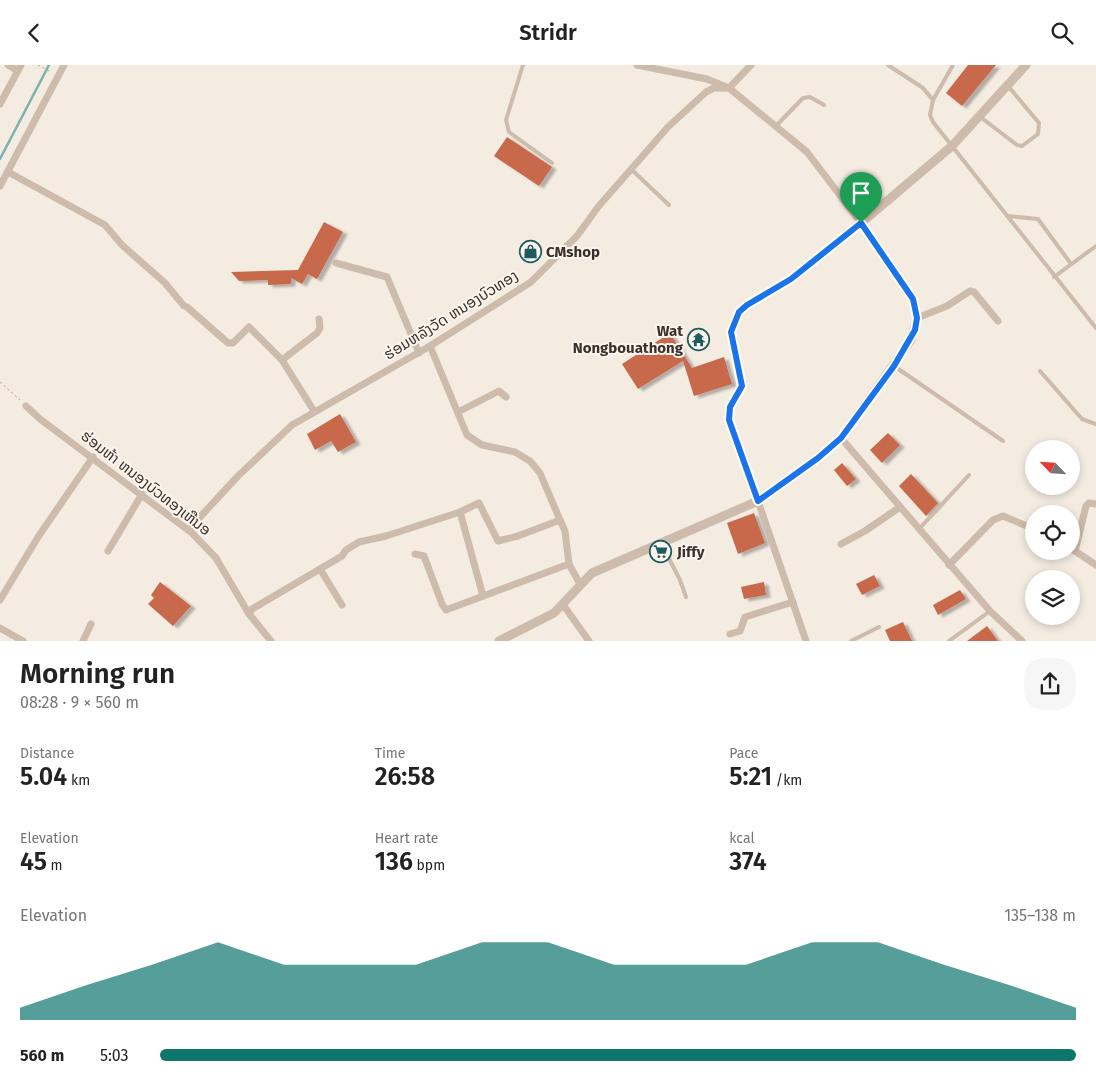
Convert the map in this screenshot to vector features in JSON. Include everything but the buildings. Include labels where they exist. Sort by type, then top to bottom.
[{"type":"street","points":[[0,104],[19,68],[8,65]]},
{"type":"street","points":[[0,186],[64,65]]},
{"type":"street","points":[[499,641],[554,613],[564,605],[580,584],[592,573],[758,501],[818,458],[841,438],[894,366],[911,340],[917,318],[913,299],[861,223],[807,152],[729,88],[707,79],[637,65]]},
{"type":"street","points":[[729,88],[751,65]]},
{"type":"street","points":[[861,223],[952,146],[1026,65]]},
{"type":"street","name":"ຮ່ອມຫລັງວັດ ຫນອງບົວທອງ","points":[[188,530],[265,449],[292,425],[419,353],[531,282],[577,236],[668,127],[706,92],[714,88],[729,88]]},
{"type":"street","points":[[8,172],[106,225],[122,245],[165,283],[184,306],[228,343],[232,343],[249,327],[282,360],[314,411]]},
{"type":"street","points":[[336,263],[387,277],[419,353]]},
{"type":"street","points":[[917,318],[947,306],[970,291],[974,292],[998,321]]},
{"type":"street","points":[[282,360],[317,333],[320,328],[319,319]]},
{"type":"street","points":[[430,346],[467,435],[472,440],[489,447],[515,452],[530,461],[540,473],[565,531],[569,563],[580,584]]},
{"type":"street","points":[[458,413],[499,391],[506,397]]},
{"type":"street","name":"ຮ່ອມຫ້າ ຫນອງບົວທອງເຫືນອ","points":[[26,406],[40,419],[188,530],[216,558],[249,614],[271,641]]},
{"type":"street","points":[[841,438],[990,611],[1022,641]]},
{"type":"street","points":[[0,600],[38,537],[92,457]]},
{"type":"street","points":[[108,551],[142,494]]},
{"type":"street","points":[[758,501],[806,641]]},
{"type":"street","points":[[249,614],[252,609],[342,556],[346,549],[359,542],[386,536],[460,512],[479,503],[498,541],[518,536],[560,520]]},
{"type":"street","points":[[1080,526],[1086,506],[1089,503],[1096,504]]},
{"type":"street","points":[[841,544],[865,531],[900,507]]},
{"type":"street","points":[[460,512],[483,596]]},
{"type":"street","points":[[950,565],[993,520],[1003,516],[1025,525]]},
{"type":"street","points":[[415,554],[424,556],[443,608],[446,610],[569,563]]},
{"type":"street","points":[[1080,555],[1096,565]]},
{"type":"street","points":[[320,569],[342,605]]},
{"type":"street","points":[[730,634],[740,631],[745,617],[793,602]]},
{"type":"street","points":[[564,605],[589,641]]},
{"type":"street","points":[[83,641],[91,624]]},
{"type":"street","points":[[0,628],[23,641]]},
{"type":"lane","points":[[524,65],[506,120],[507,127],[509,132],[552,163]]},
{"type":"lane","points":[[888,65],[923,88],[933,100]]},
{"type":"lane","points":[[953,65],[933,100],[930,115],[933,122],[1096,328]]},
{"type":"lane","points":[[979,116],[1017,145],[1022,146],[1038,134],[1039,123],[1008,86]]},
{"type":"lane","points":[[776,126],[803,98],[810,97],[824,105]]},
{"type":"lane","points":[[631,169],[669,205]]},
{"type":"lane","points":[[1007,216],[1038,219],[1071,265]]},
{"type":"lane","points":[[758,501],[729,420],[730,407],[742,386],[732,339],[733,325],[739,312],[747,305],[791,279],[861,223]]},
{"type":"lane","points":[[1054,277],[1096,246]]},
{"type":"lane","points":[[894,366],[1004,441]]},
{"type":"lane","points":[[1040,371],[1082,419],[1096,424]]},
{"type":"lane","points":[[919,529],[970,475]]},
{"type":"lane","points":[[661,543],[686,597]]},
{"type":"lane","points":[[949,641],[990,611]]},
{"type":"lane","points":[[851,641],[879,627]]},
{"type":"path","points":[[38,65],[58,76]]},
{"type":"path","points":[[0,382],[26,406]]},
{"type":"waterway","points":[[0,159],[49,65]]},
{"type":"place","name":"CMshop","points":[[530,252]]},
{"type":"place","name":"Wat Nongbouathong","points":[[699,340]]},
{"type":"place","name":"Jiffy","points":[[661,552]]},
{"type":"route","points":[[861,223],[913,299],[917,318],[915,330],[911,340],[894,366],[841,438],[818,458],[758,501],[728,413],[741,392],[742,386],[732,339],[733,325],[739,312],[747,305],[791,279],[861,223]]}]
